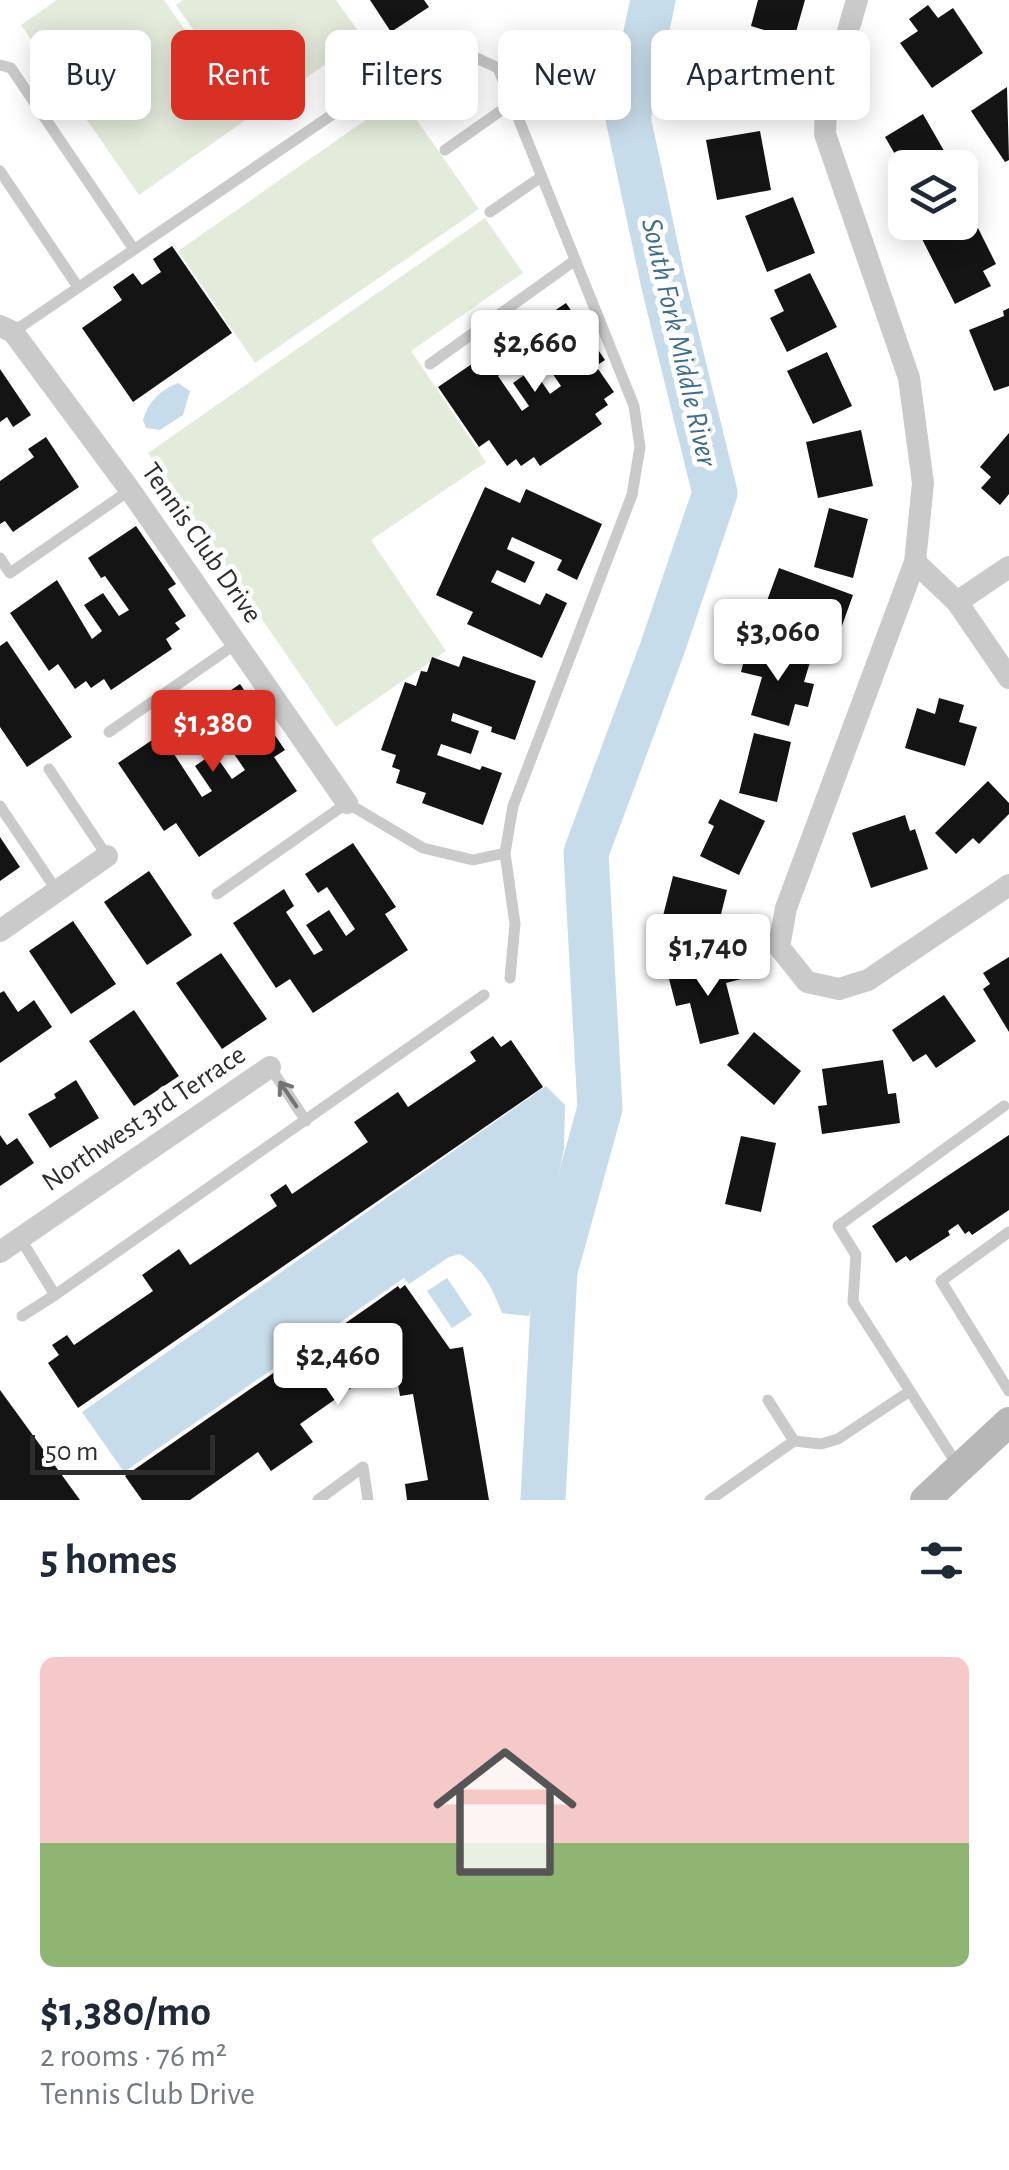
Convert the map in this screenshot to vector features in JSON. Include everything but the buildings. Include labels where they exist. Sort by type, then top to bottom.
[{"type":"main road","points":[[924,1500],[1009,1422]]},
{"type":"street","points":[[857,0],[826,108],[825,134],[909,378],[923,483],[915,562],[786,908],[780,947],[791,966],[808,982],[839,989],[868,980],[1009,885]]},
{"type":"street","name":"Tennis Club Drive","points":[[7,329],[130,490],[347,803]]},
{"type":"street","points":[[915,562],[957,602],[1009,678]]},
{"type":"street","points":[[957,602],[1009,567]]},
{"type":"street","points":[[0,931],[107,856]]},
{"type":"street","name":"Northwest 3rd Terrace","points":[[0,1252],[270,1067]]},
{"type":"lane","points":[[7,329],[78,287],[389,76],[466,52],[498,68]]},
{"type":"lane","points":[[0,65],[11,68],[133,248]]},
{"type":"lane","points":[[445,150],[498,113]]},
{"type":"lane","points":[[510,978],[515,924],[505,853],[512,806],[632,495],[640,448],[634,406],[519,120]]},
{"type":"lane","points":[[0,172],[78,287]]},
{"type":"lane","points":[[490,212],[541,177]]},
{"type":"lane","points":[[430,364],[574,262]]},
{"type":"lane","points":[[0,558],[10,573],[130,490]]},
{"type":"lane","points":[[109,732],[237,643]]},
{"type":"lane","points":[[49,769],[107,856]]},
{"type":"lane","points":[[218,894],[347,803],[423,848],[473,860],[505,853]]},
{"type":"lane","points":[[0,806],[57,891]]},
{"type":"lane","points":[[22,1316],[484,995]]},
{"type":"lane","points":[[270,1067],[306,1120]]},
{"type":"lane","points":[[958,1466],[853,1302],[856,1255],[838,1226],[1004,1106]]},
{"type":"lane","points":[[1009,1232],[941,1281],[1009,1391]]},
{"type":"lane","points":[[20,1238],[55,1295]]},
{"type":"lane","points":[[710,1500],[794,1441],[822,1444],[838,1440],[910,1390]]},
{"type":"lane","points":[[768,1400],[794,1441]]},
{"type":"lane","points":[[318,1500],[363,1467],[368,1500]]},
{"type":"green space","points":[[57,0],[164,0],[185,30],[171,30],[171,120],[246,120],[139,195],[87,120],[151,120],[151,30],[30,30],[30,38],[21,25]]},
{"type":"green space","points":[[183,0],[336,0],[357,30],[325,30],[325,65],[305,79],[305,30],[194,30],[176,5]]},
{"type":"green space","points":[[366,120],[417,120],[479,209],[255,363],[178,251]]},
{"type":"green space","points":[[485,218],[523,273],[411,351],[486,462],[371,540],[446,651],[336,727],[148,453]]},
{"type":"water","points":[[178,383],[190,391],[183,415],[160,430],[146,428],[143,420],[152,402]]},
{"type":"water","points":[[546,1086],[565,1105],[564,1149],[529,1316],[502,1313],[481,1272],[460,1254],[449,1257],[409,1284],[404,1278],[124,1472],[82,1412]]},
{"type":"water","points":[[447,1278],[472,1315],[452,1328],[427,1291]]},
{"type":"waterway","name":"South Fork Middle River","points":[[543,1500],[555,1271],[600,1108],[586,853],[715,493],[628,118],[653,0]]}]
